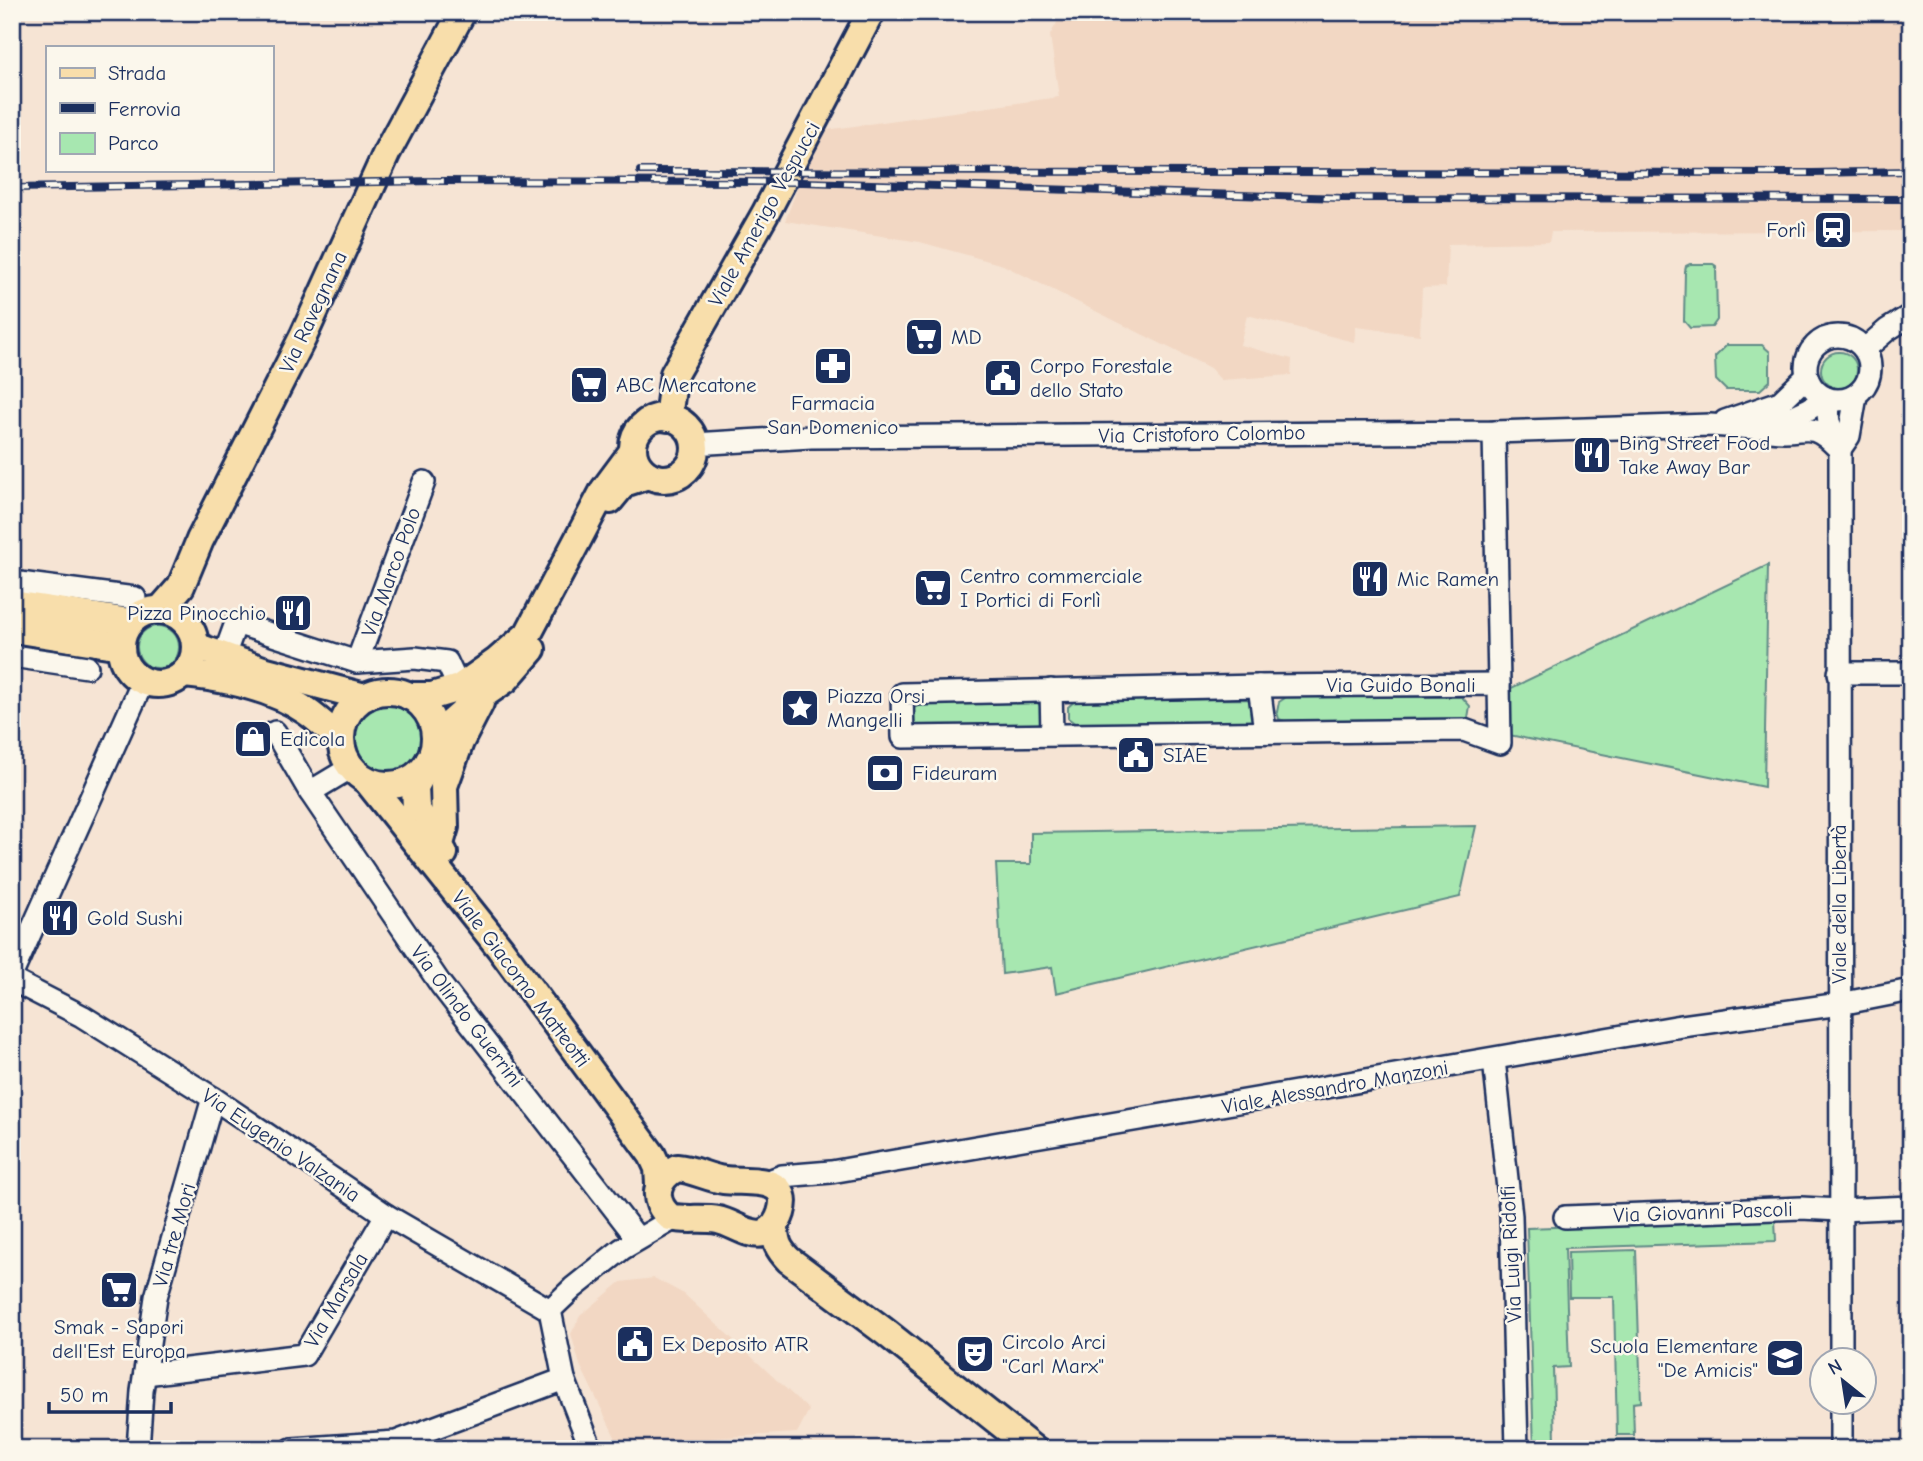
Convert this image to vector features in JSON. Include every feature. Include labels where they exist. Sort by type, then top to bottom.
[{"type":"main road","name":"Via Ravegnana","points":[[160,610],[181,586],[200,540],[303,337],[387,152],[462,12]]},
{"type":"main road","name":"Viale Amerigo Vespucci","points":[[668,418],[674,374],[765,215],[871,12]]},
{"type":"main road","points":[[633,451],[604,490],[528,634],[497,661],[471,691],[432,749],[422,771],[403,783],[379,785],[359,775],[345,759],[340,740],[344,719],[356,702],[387,691],[409,696],[471,691],[506,679],[535,645],[612,497],[624,483],[648,475],[667,479],[685,471],[694,454],[694,444],[686,427],[668,418],[660,418],[645,424],[635,436],[635,460],[648,475]]},
{"type":"main road","points":[[15,600],[129,622],[148,611],[160,610],[180,617],[188,625],[195,646],[194,656],[184,674],[165,684],[143,681],[127,667],[129,622]]},
{"type":"main road","points":[[195,646],[269,672],[365,697]]},
{"type":"main road","points":[[184,674],[220,678],[254,687],[305,710],[340,740]]},
{"type":"main road","points":[[439,847],[445,827],[444,786],[460,743],[471,691]]},
{"type":"main road","points":[[409,696],[425,709],[434,727],[432,749]]},
{"type":"main road","name":"Viale Giacomo Matteotti","points":[[432,749],[415,787],[416,808],[439,847],[612,1086],[667,1193]]},
{"type":"main road","name":"Viale Giacomo Matteotti","points":[[359,775],[500,948],[652,1155],[667,1193]]},
{"type":"main road","points":[[764,1230],[783,1205],[774,1189],[724,1180],[686,1169],[667,1193],[720,1220],[764,1230],[789,1260],[1033,1449]]},
{"type":"main road","points":[[764,1230],[782,1270],[1010,1449]]},
{"type":"street","points":[[1865,349],[1911,315]]},
{"type":"street","points":[[1834,336],[1846,337],[1865,349],[1871,368],[1870,379],[1856,396],[1846,400],[1826,398],[1811,386],[1806,365],[1815,346],[1823,340],[1834,336]]},
{"type":"street","points":[[1710,425],[1780,402],[1807,376]]},
{"type":"street","name":"Viale della Libertà","points":[[1840,449],[1849,436],[1856,396]]},
{"type":"street","points":[[1755,428],[1783,421],[1826,398]]},
{"type":"street","name":"Viale della Libertà","points":[[1826,398],[1829,422],[1840,449],[1841,1346]]},
{"type":"street","points":[[1710,425],[1781,431],[1815,429],[1840,449]]},
{"type":"street","name":"Via Cristoforo Colombo","points":[[694,444],[811,437],[1494,432],[1710,425]]},
{"type":"street","points":[[1494,432],[1499,684]]},
{"type":"street","name":"Via Marco Polo","points":[[357,662],[424,482]]},
{"type":"street","points":[[224,656],[236,623],[357,662],[415,658],[447,662],[471,691]]},
{"type":"street","points":[[12,656],[87,667]]},
{"type":"street","points":[[1839,673],[1911,673]]},
{"type":"street","points":[[12,974],[143,681]]},
{"type":"street","name":"Via Guido Bonali","points":[[1499,684],[1500,743],[1464,730],[1052,733],[904,737],[902,694],[1499,684]]},
{"type":"street","points":[[1259,686],[1265,731]]},
{"type":"street","points":[[1051,690],[1052,733]]},
{"type":"street","name":"Via Olindo Guerrini","points":[[275,732],[310,792],[441,985],[628,1241]]},
{"type":"street","points":[[310,792],[359,775]]},
{"type":"street","name":"Via Eugenio Valzania","points":[[12,980],[82,1016],[213,1098],[386,1215],[550,1310]]},
{"type":"street","name":"Viale Alessandro Manzoni","points":[[774,1189],[831,1172],[1675,1027],[1840,1004],[1911,990]]},
{"type":"street","name":"Via Luigi Ridolfi","points":[[1494,1060],[1511,1216],[1517,1449]]},
{"type":"street","name":"Via tre Mori","points":[[138,1449],[156,1297],[213,1098]]},
{"type":"street","points":[[591,1449],[564,1379],[550,1310],[628,1241],[667,1193]]},
{"type":"street","name":"Via Giovanni Pascoli","points":[[1565,1217],[1801,1208],[1840,1210],[1911,1207]]},
{"type":"street","name":"Via Marsala","points":[[145,1374],[304,1355],[386,1215]]},
{"type":"street","points":[[292,1449],[396,1442],[564,1379]]},
{"type":"street","points":[[1841,1416],[1841,1449]]},
{"type":"shaded area","points":[[1063,12],[1911,12],[1911,231],[1551,232],[1549,242],[1448,244],[1446,287],[1422,288],[1420,335],[1356,327],[1354,342],[1247,315],[1240,345],[1292,359],[1291,375],[1221,380],[1210,368],[1003,265],[920,242],[785,221],[819,131],[1059,97],[1050,35]]},
{"type":"shaded area","points":[[654,1278],[684,1294],[809,1410],[797,1433],[618,1443],[580,1365],[571,1334],[580,1316],[621,1282]]},
{"type":"green space","points":[[1690,264],[1716,266],[1717,320],[1712,327],[1690,328],[1684,321],[1685,271]]},
{"type":"green space","points":[[1727,345],[1762,345],[1770,352],[1770,381],[1760,390],[1726,390],[1716,380],[1715,357]]},
{"type":"green space","points":[[1839,352],[1852,357],[1857,370],[1852,383],[1839,388],[1826,383],[1821,370],[1826,357]]},
{"type":"green space","points":[[1768,565],[1764,787],[1509,735],[1507,690]]},
{"type":"green space","points":[[158,626],[173,632],[179,647],[173,662],[158,668],[143,662],[137,647],[143,632]]},
{"type":"green space","points":[[1288,696],[1462,697],[1470,706],[1468,718],[1460,723],[1290,723],[1279,719],[1277,712],[1279,702]]},
{"type":"green space","points":[[1250,699],[1256,707],[1257,716],[1249,724],[1081,728],[1068,718],[1068,707],[1076,700]]},
{"type":"green space","points":[[1037,702],[1043,709],[1043,720],[1036,727],[917,727],[911,718],[911,709],[923,704]]},
{"type":"green space","points":[[381,705],[395,705],[407,710],[417,720],[422,739],[417,758],[407,768],[395,773],[381,773],[369,768],[359,758],[354,746],[354,732],[359,720],[369,710]]},
{"type":"green space","points":[[1476,826],[1460,897],[1056,993],[1052,967],[1002,974],[996,864],[1031,864],[1031,833]]},
{"type":"green space","points":[[1775,1219],[1776,1241],[1565,1248],[1569,1367],[1553,1368],[1555,1441],[1634,1439],[1634,1449],[1534,1449],[1527,1228]]},
{"type":"green space","points":[[1636,1250],[1641,1402],[1633,1403],[1634,1435],[1617,1435],[1614,1297],[1569,1297],[1568,1252]]},
{"type":"railway","points":[[640,171],[1911,171]]},
{"type":"railway","points":[[12,188],[435,181],[803,182],[1343,198],[1911,199]]},
{"type":"place","name":"Forlì","points":[[1833,230]]},
{"type":"place","name":"MD","points":[[924,337]]},
{"type":"place","name":"Farmacia San Domenico","points":[[833,366]]},
{"type":"place","name":"Corpo Forestale dello Stato","points":[[1003,378]]},
{"type":"place","name":"ABC Mercatone","points":[[589,385]]},
{"type":"place","name":"Bing Street Food Take Away Bar","points":[[1592,455]]},
{"type":"place","name":"Mic Ramen","points":[[1370,579]]},
{"type":"place","name":"Centro commerciale I Portici di Forlì","points":[[933,588]]},
{"type":"place","name":"Pizza Pinocchio","points":[[293,613]]},
{"type":"place","name":"Piazza Orsi Mangelli","points":[[800,708]]},
{"type":"place","name":"Edicola","points":[[253,739]]},
{"type":"place","name":"SIAE","points":[[1136,755]]},
{"type":"place","name":"Fideuram","points":[[885,773]]},
{"type":"place","name":"Gold Sushi","points":[[60,918]]},
{"type":"place","name":"Smak - Sapori dell'Est Europa","points":[[119,1290]]},
{"type":"place","name":"Ex Deposito ATR","points":[[635,1344]]},
{"type":"place","name":"Circolo Arci \"Carl Marx\"","points":[[975,1354]]},
{"type":"place","name":"Scuola Elementare \"De Amicis\"","points":[[1785,1358]]}]
